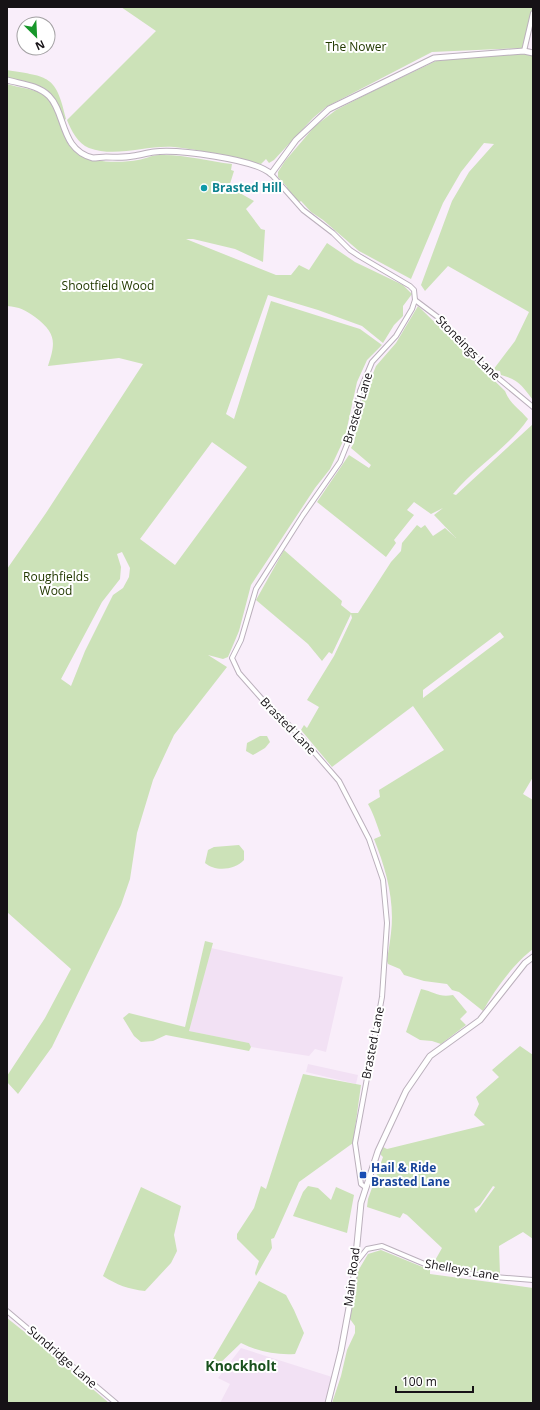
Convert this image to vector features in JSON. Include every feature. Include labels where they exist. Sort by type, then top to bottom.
[{"type":"street","points":[[524,51],[533,12]]},
{"type":"street","points":[[271,174],[296,140],[329,109],[434,58],[524,51],[533,53]]},
{"type":"street","points":[[7,80],[27,85],[48,95],[56,106],[69,139],[77,148],[94,158],[120,158],[153,152],[169,152],[216,157],[266,169],[303,210],[333,233],[354,253],[410,286],[414,290],[415,300]]},
{"type":"street","name":"Stoneings Lane","points":[[415,300],[439,318],[486,368],[533,407]]},
{"type":"street","name":"Brasted Lane","points":[[365,1187],[361,1184],[355,1143],[382,997],[387,923],[383,880],[369,839],[338,781],[290,726],[262,700],[239,674],[232,658],[241,640],[256,589],[303,515],[340,462],[352,432],[360,391],[372,362],[396,336],[412,309],[415,300]]},
{"type":"street","name":"Main Road","points":[[328,1403],[341,1351],[355,1264],[360,1210],[365,1187],[378,1151],[406,1090],[430,1056],[480,1020],[525,963],[533,957]]},
{"type":"street","name":"Shelleys Lane","points":[[355,1264],[367,1249],[382,1246],[427,1265],[482,1276],[533,1280]]},
{"type":"street","name":"Sundridge Lane","points":[[7,1311],[116,1403]]},
{"type":"shaded area","points":[[211,948],[343,977],[326,1052],[315,1049],[309,1056],[251,1047],[248,1043],[188,1031]]},
{"type":"shaded area","points":[[308,1064],[358,1075],[356,1084],[306,1072]]},
{"type":"shaded area","points":[[241,1348],[332,1377],[324,1403],[220,1403],[230,1384],[218,1378]]},
{"type":"green space","name":"The Nower","points":[[121,7],[533,7],[523,48],[432,52],[326,107],[313,118],[274,160],[269,163],[266,159],[261,164],[207,152],[174,147],[120,152],[99,151],[85,146],[78,140],[67,120],[156,31]]},
{"type":"green space","points":[[521,52],[533,55],[533,400],[523,387],[516,381],[501,375],[500,371],[493,370],[515,341],[529,312],[448,266],[425,291],[421,285],[452,201],[469,172],[494,144],[484,143],[461,172],[443,203],[411,279],[359,251],[323,220],[311,212],[301,201],[298,203],[285,189],[287,187],[278,177],[278,172],[285,161],[315,126],[336,110],[367,94],[436,61]]},
{"type":"green space","points":[[7,70],[33,74],[48,81],[54,86],[58,94],[66,119],[63,121],[59,109],[49,93],[36,86],[7,77]]},
{"type":"green space","points":[[7,84],[41,93],[45,96],[55,109],[67,141],[78,154],[84,157],[99,161],[124,162],[156,155],[168,155],[232,164],[231,170],[234,171],[229,187],[254,201],[246,209],[261,229],[265,230],[263,262],[235,249],[193,239],[186,239],[276,275],[291,275],[299,265],[309,270],[327,243],[355,262],[403,285],[412,294],[403,306],[403,316],[394,325],[383,343],[362,326],[318,310],[268,295],[226,414],[234,419],[271,301],[360,329],[382,345],[367,360],[357,382],[345,437],[330,469],[315,488],[251,585],[239,631],[228,657],[223,659],[208,655],[227,667],[174,735],[153,780],[137,833],[130,879],[121,905],[52,1047],[18,1094],[7,1082],[7,1076],[45,1018],[71,969],[7,912],[7,569],[46,513],[143,364],[119,358],[48,366],[53,344],[47,328],[35,317],[25,311],[19,308],[7,306]],"holes":[[[212,442],[247,467],[175,565],[140,539]],[[122,552],[130,568],[129,577],[123,588],[113,595],[85,651],[71,686],[61,679],[102,602],[120,579],[121,567],[117,554]]]},
{"type":"green space","points":[[418,306],[505,391],[512,403],[528,419],[511,439],[471,475],[453,494],[456,495],[533,424],[533,777],[523,794],[533,800],[533,949],[505,978],[483,1011],[459,992],[452,990],[447,984],[424,981],[404,975],[400,969],[388,964],[387,961],[392,921],[391,897],[386,873],[374,839],[381,836],[368,804],[380,797],[379,790],[444,750],[413,706],[332,767],[301,730],[304,725],[307,728],[319,707],[307,700],[334,656],[352,618],[351,614],[332,654],[329,652],[322,661],[308,644],[256,600],[284,550],[342,601],[341,605],[351,613],[358,613],[391,562],[401,551],[402,543],[417,525],[421,528],[425,525],[433,536],[445,528],[456,538],[434,515],[443,508],[431,514],[414,502],[407,510],[414,515],[394,540],[396,543],[386,557],[317,502],[349,455],[369,468],[371,465],[351,448],[354,443],[361,403],[376,366],[396,343]],"holes":[[[500,632],[504,637],[423,698],[423,690]]]},
{"type":"green space","points":[[260,736],[267,736],[270,742],[265,748],[253,755],[246,751],[247,743]]},
{"type":"green space","points":[[239,845],[244,851],[244,860],[236,866],[219,869],[205,863],[208,850],[214,847]]},
{"type":"green space","points":[[205,941],[213,943],[189,1031],[249,1043],[251,1047],[249,1051],[166,1035],[153,1041],[141,1042],[134,1036],[123,1018],[129,1013],[185,1027]]},
{"type":"green space","points":[[421,989],[440,995],[453,995],[467,1012],[460,1019],[466,1025],[441,1044],[432,1041],[420,1040],[406,1032]]},
{"type":"green space","points":[[520,1046],[533,1055],[533,1239],[523,1232],[499,1246],[500,1275],[433,1264],[442,1248],[407,1215],[403,1213],[400,1218],[367,1207],[368,1199],[383,1157],[380,1154],[383,1147],[387,1149],[485,1125],[474,1115],[479,1104],[476,1097],[499,1077],[492,1070]],"holes":[[[493,1186],[495,1187],[476,1213],[474,1209],[480,1205]]]},
{"type":"green space","points":[[303,1074],[361,1085],[353,1143],[299,1182],[274,1238],[271,1239],[272,1248],[256,1276],[255,1273],[259,1261],[237,1239],[237,1234],[254,1208],[261,1186],[266,1189]]},
{"type":"green space","points":[[308,1186],[318,1188],[331,1200],[336,1187],[354,1195],[347,1233],[293,1216],[303,1192]]},
{"type":"green space","points":[[141,1187],[181,1206],[174,1235],[177,1251],[171,1263],[145,1291],[123,1286],[103,1276]]},
{"type":"green space","points":[[381,1250],[430,1270],[430,1274],[533,1288],[533,1403],[332,1403],[341,1376],[347,1350],[355,1333],[355,1326],[350,1319],[358,1271],[368,1254]]},
{"type":"green space","points":[[259,1281],[286,1295],[294,1310],[304,1333],[295,1354],[268,1352],[254,1349],[241,1343],[215,1368],[210,1364]]},
{"type":"green space","points":[[7,1318],[46,1349],[109,1403],[7,1403]]},
{"type":"place","name":"Brasted Hill","points":[[204,188]]},
{"type":"place","name":"Hail & Ride Brasted Lane","points":[[363,1175]]},
{"type":"district","name":"Knockholt","points":[[241,1366]]},
{"type":"park label","name":"Shootfield Wood","points":[[108,286]]},
{"type":"park label","name":"Roughfields Wood","points":[[56,584]]}]
